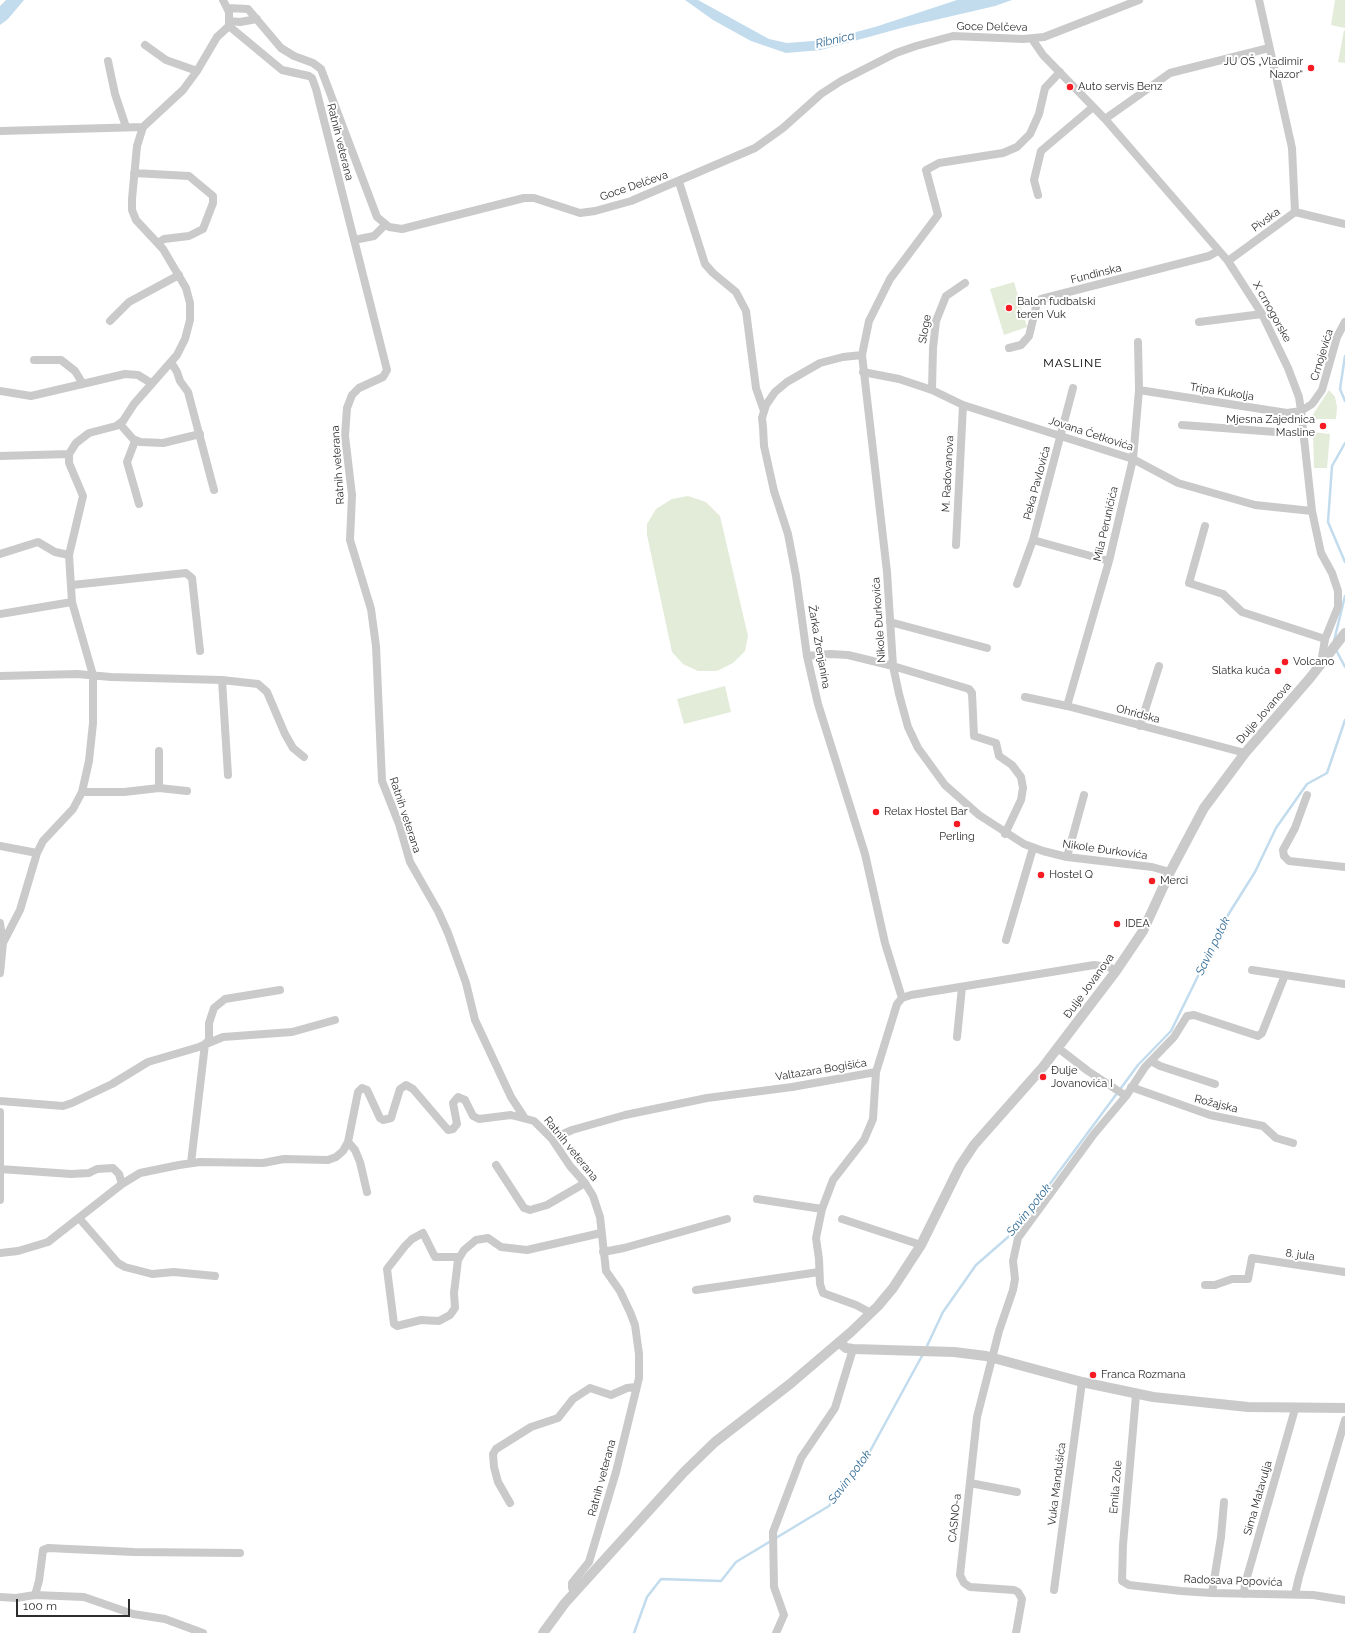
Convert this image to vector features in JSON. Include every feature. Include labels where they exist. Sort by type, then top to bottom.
[{"type":"street","points":[[223,0],[228,8],[230,23]]},
{"type":"street","name":"Goce Delčeva","points":[[385,225],[395,229],[402,229],[524,198],[534,198],[580,213],[595,211],[649,194],[755,148],[783,128],[821,94],[841,81],[896,53],[953,36],[1032,39],[1055,33],[1139,0]]},
{"type":"street","points":[[1259,0],[1292,148],[1295,212]]},
{"type":"street","points":[[228,8],[248,9],[281,48],[294,56],[313,63],[320,69],[374,211],[377,217],[385,225],[374,236],[354,240]]},
{"type":"street","points":[[3,943],[20,910],[37,853],[43,841],[73,810],[82,792],[89,761],[93,675],[72,602],[69,555],[83,496],[69,463],[69,454],[76,443],[89,433],[120,424],[151,383],[170,362],[185,340],[190,320],[190,303],[186,288],[158,243],[136,220],[132,210],[137,146],[143,127],[183,90],[197,71],[213,43],[230,23],[257,19]]},
{"type":"street","name":"Ratnih veterana","points":[[230,23],[278,67],[308,76],[315,82],[387,370],[383,377],[359,388],[352,395],[347,408],[345,436],[352,495],[350,540],[371,609],[376,646],[382,780],[399,824],[410,862],[438,911],[448,933],[466,983],[475,1020],[510,1097],[524,1117],[534,1121],[552,1139],[593,1196],[600,1217],[606,1270],[625,1300],[635,1325],[640,1367],[636,1387],[616,1472],[589,1562],[572,1583],[572,1588],[575,1592]]},
{"type":"street","name":"X crnogorske","points":[[1032,39],[1043,55],[1105,119],[1228,261],[1262,314],[1288,368],[1299,397],[1312,511],[1321,553],[1342,591],[1338,607],[1325,639],[1321,664]]},
{"type":"street","points":[[145,45],[166,60],[197,71]]},
{"type":"street","points":[[1105,119],[1170,73],[1269,48]]},
{"type":"street","points":[[108,61],[115,94],[126,127]]},
{"type":"street","name":"Nikole Đurkovića","points":[[1060,72],[1045,88],[1039,114],[1030,134],[1017,148],[1003,153],[939,163],[926,170],[938,215],[890,279],[869,321],[862,356],[863,372],[887,572],[893,666],[908,727],[928,763],[952,792],[1005,834],[1033,848],[1068,857],[1152,867],[1170,872]]},
{"type":"street","points":[[1038,195],[1034,180],[1040,153],[1093,107]]},
{"type":"street","points":[[0,131],[143,127]]},
{"type":"street","points":[[134,173],[189,176],[213,196],[213,203],[203,229],[189,236],[164,239],[158,243]]},
{"type":"street","points":[[679,182],[705,264],[713,273],[736,292],[746,311],[756,388],[764,412]]},
{"type":"street","name":"Pivska","points":[[1228,261],[1295,212],[1345,224]]},
{"type":"street","name":"Fundinska","points":[[1009,348],[1021,345],[1029,336],[1037,303],[1041,299],[1209,256],[1218,251]]},
{"type":"street","points":[[110,321],[129,302],[179,275]]},
{"type":"street","name":"Sloge","points":[[932,390],[933,348],[936,321],[946,296],[965,283]]},
{"type":"street","points":[[1199,322],[1262,314]]},
{"type":"street","name":"Crnojevića","points":[[1301,411],[1312,404],[1322,390],[1337,338],[1345,322]]},
{"type":"street","name":"Mila Peruničića","points":[[1067,706],[1109,561],[1133,460],[1139,390],[1138,342]]},
{"type":"street","name":"Žarka Zrenjanina","points":[[862,356],[832,359],[807,369],[782,386],[770,399],[762,418],[764,446],[774,491],[788,534],[796,576],[807,656],[818,704],[865,854],[885,943],[902,998]]},
{"type":"street","points":[[34,360],[61,360],[75,371],[83,384]]},
{"type":"street","points":[[170,362],[177,372],[180,381],[188,392],[214,490]]},
{"type":"street","name":"Jovana Ćetkovića","points":[[863,372],[899,379],[932,390],[963,405],[1061,435],[1133,460],[1178,483],[1255,505],[1312,511]]},
{"type":"street","points":[[0,391],[31,396],[132,374],[145,378],[151,383]]},
{"type":"street","name":"Peka Pavlovića","points":[[1017,584],[1033,540],[1073,388]]},
{"type":"street","name":"Tripa Kukolja","points":[[1139,390],[1287,413],[1301,411]]},
{"type":"street","name":"M. Radovanova","points":[[956,545],[963,405]]},
{"type":"street","points":[[120,424],[135,441],[163,443],[200,434]]},
{"type":"street","points":[[1182,425],[1303,434]]},
{"type":"street","points":[[135,441],[127,462],[139,504]]},
{"type":"street","points":[[0,456],[69,454]]},
{"type":"street","points":[[1205,526],[1189,583],[1223,594],[1242,612],[1325,639]]},
{"type":"street","points":[[1033,540],[1109,561]]},
{"type":"street","points":[[0,554],[38,542],[55,552],[69,555]]},
{"type":"street","points":[[72,585],[186,573],[192,578],[200,651]]},
{"type":"street","points":[[0,614],[72,602]]},
{"type":"street","points":[[890,622],[987,648]]},
{"type":"street","name":"Đulje Jovanova","points":[[543,1633],[575,1592],[684,1472],[715,1442],[790,1384],[871,1314],[902,1276],[921,1245],[966,1156],[1058,1048],[1116,971],[1143,931],[1170,872],[1204,808],[1245,753],[1321,664],[1342,636]]},
{"type":"street","points":[[807,656],[840,654],[893,666],[969,690],[972,693],[974,736],[996,743],[999,756],[1012,765],[1021,777],[1023,788],[1021,800],[1005,834]]},
{"type":"street","points":[[1140,726],[1160,666]]},
{"type":"street","points":[[0,676],[77,674],[222,680],[258,684],[264,687],[285,734],[293,748],[304,757]]},
{"type":"street","points":[[222,680],[228,775]]},
{"type":"street","name":"Ohridska","points":[[1025,697],[1067,706],[1245,753]]},
{"type":"street","points":[[159,788],[160,751]]},
{"type":"street","points":[[82,792],[119,792],[159,788],[187,791]]},
{"type":"street","points":[[1068,857],[1084,795]]},
{"type":"street","points":[[1307,795],[1295,828],[1283,850],[1284,856],[1289,861],[1345,866]]},
{"type":"street","points":[[0,846],[37,853]]},
{"type":"street","points":[[1006,940],[1033,848]]},
{"type":"street","points":[[0,923],[3,943],[0,973]]},
{"type":"street","points":[[902,998],[911,995],[1094,966],[1109,967],[1116,971]]},
{"type":"street","points":[[1252,970],[1345,984]]},
{"type":"street","name":"CASNO-a","points":[[1016,1633],[1022,1601],[1018,1592],[1014,1590],[970,1587],[961,1579],[960,1570],[977,1416],[992,1357],[1013,1290],[1015,1279],[1013,1261],[1018,1238],[1094,1134],[1121,1092],[1131,1087],[1151,1061],[1174,1037],[1185,1018],[1191,1014],[1256,1036],[1260,1035],[1285,975]]},
{"type":"street","points":[[957,1037],[962,987]]},
{"type":"street","points":[[191,1163],[205,1044],[209,1040],[209,1023],[214,1008],[225,999],[280,990]]},
{"type":"street","name":"Valtazara Bogišića","points":[[552,1139],[572,1130],[624,1114],[707,1098],[792,1087],[876,1072],[895,1008],[902,998]]},
{"type":"street","points":[[0,1101],[63,1106],[112,1084],[148,1062],[223,1037],[292,1032],[335,1020]]},
{"type":"street","points":[[1058,1048],[1121,1092]]},
{"type":"street","points":[[1151,1061],[1157,1065],[1215,1084]]},
{"type":"street","points":[[871,1314],[856,1305],[823,1292],[821,1289],[816,1238],[822,1209],[833,1180],[864,1140],[873,1119],[876,1072]]},
{"type":"street","points":[[0,1253],[48,1242],[122,1184],[140,1173],[191,1163],[263,1163],[284,1159],[328,1160],[339,1155],[348,1142],[358,1092],[362,1088],[367,1090],[380,1118],[383,1120],[391,1118],[400,1090],[406,1085],[413,1089],[448,1130],[453,1129],[457,1124],[453,1103],[458,1097],[465,1100],[473,1116],[479,1119],[511,1115],[524,1117]]},
{"type":"street","name":"Rožajska","points":[[1131,1087],[1210,1115],[1263,1126],[1276,1138],[1293,1143]]},
{"type":"street","points":[[0,1112],[0,1200]]},
{"type":"street","points":[[348,1142],[355,1150],[360,1162],[367,1192]]},
{"type":"street","points":[[496,1166],[524,1208],[530,1210],[547,1204],[585,1183]]},
{"type":"street","points":[[1,1169],[71,1174],[89,1173],[97,1169],[113,1168],[119,1174],[122,1184]]},
{"type":"street","points":[[757,1199],[822,1209]]},
{"type":"street","points":[[79,1218],[118,1263],[134,1270],[152,1274],[174,1272],[215,1276]]},
{"type":"street","points":[[603,1252],[624,1248],[727,1219]]},
{"type":"street","points":[[842,1219],[921,1245]]},
{"type":"street","points":[[459,1257],[435,1257],[424,1233],[408,1242],[387,1269],[394,1324],[397,1326],[421,1320],[439,1322],[450,1315],[455,1308],[454,1293],[459,1257],[468,1246],[480,1238],[488,1238],[501,1247],[527,1250],[601,1233]]},
{"type":"street","name":"8. jula","points":[[1205,1285],[1215,1285],[1232,1279],[1248,1279],[1252,1258],[1345,1272]]},
{"type":"street","points":[[696,1290],[820,1272]]},
{"type":"street","points":[[839,1342],[846,1348],[853,1349],[966,1353],[992,1357],[1082,1382],[1136,1395],[1248,1407],[1296,1409],[1345,1408]]},
{"type":"street","points":[[776,1633],[783,1618],[784,1612],[774,1587],[773,1532],[801,1458],[835,1408],[853,1349]]},
{"type":"street","name":"Vuka Mandušića","points":[[1054,1590],[1082,1382]]},
{"type":"street","points":[[510,1503],[498,1482],[494,1467],[493,1454],[496,1448],[531,1428],[558,1418],[573,1399],[590,1388],[611,1395],[627,1388],[636,1387]]},
{"type":"street","name":"Emila Zole","points":[[1122,1581],[1123,1538],[1136,1395]]},
{"type":"street","name":"Sima Matavulja","points":[[1244,1594],[1245,1584],[1296,1409]]},
{"type":"street","points":[[1295,1594],[1345,1420]]},
{"type":"street","points":[[970,1483],[1017,1492]]},
{"type":"street","points":[[1212,1593],[1221,1537],[1224,1502]]},
{"type":"street","points":[[35,1595],[40,1581],[44,1550],[48,1548],[98,1551],[240,1553]]},
{"type":"street","name":"Radosava Popovića","points":[[1122,1581],[1129,1585],[1212,1593],[1295,1594],[1326,1596],[1345,1600]]},
{"type":"street","points":[[0,1597],[16,1598],[35,1595],[84,1597],[133,1614],[165,1620],[203,1633]]},
{"type":"green space","points":[[1335,0],[1345,0],[1345,28],[1331,25]]},
{"type":"green space","points":[[1344,30],[1345,31],[1345,63],[1338,62]]},
{"type":"green space","name":"Balon fudbalski teren Vuk","points":[[1014,282],[1027,327],[1004,335],[990,289]]},
{"type":"green space","points":[[1329,390],[1335,397],[1337,407],[1336,419],[1310,419]]},
{"type":"green space","points":[[1313,432],[1330,434],[1327,468],[1314,468]]},
{"type":"green space","points":[[688,496],[706,502],[720,516],[748,636],[745,651],[733,663],[717,671],[698,671],[683,664],[672,652],[647,535],[647,524],[656,509],[672,499]]},
{"type":"green space","points":[[725,686],[731,712],[684,724],[677,699]]},
{"type":"water","points":[[6,0],[24,0],[8,19],[0,25],[0,6]]},
{"type":"water","name":"Ribnica","points":[[685,0],[698,0],[769,39],[787,43],[825,40],[841,36],[875,27],[957,0],[1012,0],[995,6],[905,27],[821,50],[786,53],[751,41],[713,20]]},
{"type":"waterway","name":"Savin potok","points":[[1345,356],[1340,389],[1345,401]]},
{"type":"waterway","name":"Savin potok","points":[[1345,443],[1332,466],[1328,522],[1345,562]]},
{"type":"waterway","name":"Savin potok","points":[[1334,641],[1345,596]]},
{"type":"waterway","name":"Savin potok","points":[[1336,650],[1345,667]]},
{"type":"waterway","name":"Savin potok","points":[[926,1348],[943,1312],[976,1265],[1015,1231],[1138,1065],[1171,1031],[1228,915],[1255,872],[1276,828],[1307,784],[1327,773],[1345,720]]},
{"type":"waterway","name":"Savin potok","points":[[634,1633],[647,1597],[661,1579],[721,1581],[736,1562],[829,1506],[869,1453],[923,1354]]},
{"type":"place","name":"JU OŠ „Vladimir Nazor“","points":[[1311,68]]},
{"type":"place","name":"Auto servis Benz","points":[[1070,87]]},
{"type":"place","name":"Balon fudbalski teren Vuk","points":[[1009,308]]},
{"type":"place","name":"Mjesna Zajednica Masline","points":[[1323,426]]},
{"type":"place","name":"Volcano","points":[[1285,662]]},
{"type":"place","name":"Slatka kuća","points":[[1278,671]]},
{"type":"place","name":"Relax Hostel Bar","points":[[876,812]]},
{"type":"place","name":"Perling","points":[[957,824]]},
{"type":"place","name":"Hostel Q","points":[[1041,875]]},
{"type":"place","name":"Merci","points":[[1152,881]]},
{"type":"place","name":"IDEA","points":[[1117,924]]},
{"type":"place","name":"Đulje Jovanovića I","points":[[1043,1077]]},
{"type":"place","name":"Franca Rozmana","points":[[1093,1375]]},
{"type":"district","name":"MASLINE","points":[[1073,363]]}]
